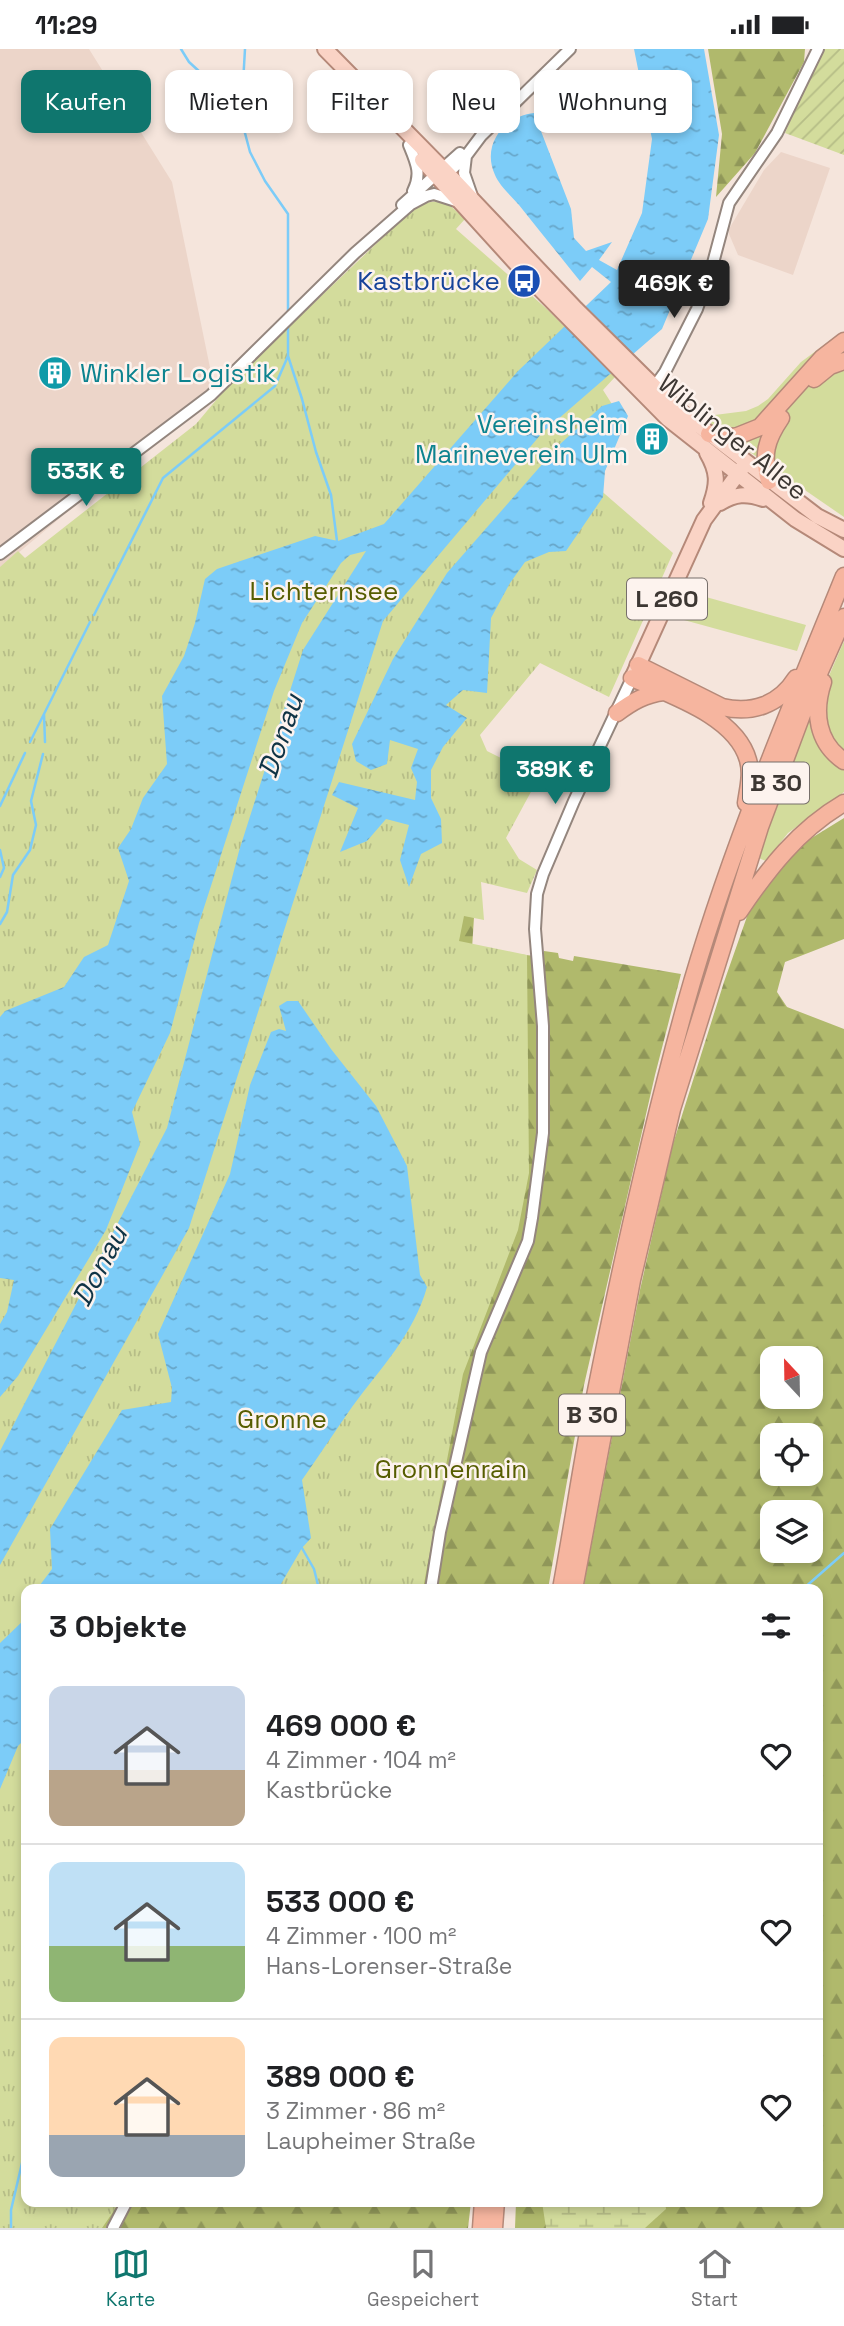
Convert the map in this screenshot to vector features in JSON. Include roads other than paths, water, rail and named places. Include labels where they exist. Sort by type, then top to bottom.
[{"type":"highway","points":[[704,437],[735,437],[760,427],[822,358],[844,341]]},
{"type":"highway","points":[[769,481],[764,453],[771,433],[818,374],[844,361]]},
{"type":"highway","name":"B 30","points":[[562,1584],[594,1399],[626,1242],[687,1002],[710,924],[741,837],[844,576]]},
{"type":"highway","name":"B 30","points":[[575,1584],[622,1332],[672,1109],[765,814],[844,617]]},
{"type":"highway","points":[[833,641],[830,663],[820,691],[817,716],[824,740],[834,754],[844,761]]},
{"type":"highway","points":[[635,672],[722,708],[751,710],[778,699],[788,691],[803,663],[812,653]]},
{"type":"highway","points":[[635,672],[664,692],[721,721],[742,747],[748,759],[750,783],[741,837]]},
{"type":"highway","points":[[617,713],[641,697],[664,692]]},
{"type":"highway","points":[[728,929],[752,892],[790,845],[814,822],[844,803]]},
{"type":"highway","points":[[481,2228],[483,2207]]},
{"type":"highway","points":[[494,2228],[496,2207]]},
{"type":"main road","points":[[325,49],[345,70]]},
{"type":"main road","points":[[399,133],[441,174]]},
{"type":"main road","points":[[403,133],[634,377],[704,437],[718,481],[704,520]]},
{"type":"main road","name":"Wiblinger Allee","points":[[650,392],[742,469],[777,506],[844,549]]},
{"type":"main road","points":[[715,506],[742,469]]},
{"type":"main road","name":"Wiblinger Allee","points":[[742,469],[769,481],[817,516],[844,530]]},
{"type":"main road","points":[[715,506],[743,494],[777,506]]},
{"type":"main road","name":"L 260","points":[[635,672],[704,520],[715,506]]},
{"type":"street","points":[[441,174],[570,49]]},
{"type":"street","points":[[650,392],[697,309],[713,263],[729,202],[777,133],[818,49]]},
{"type":"street","points":[[0,554],[211,395],[375,235],[411,195],[466,156],[479,138]]},
{"type":"street","points":[[409,145],[419,171],[418,181],[411,195]]},
{"type":"street","points":[[375,235],[416,201],[426,196],[441,195],[467,202],[464,173],[466,156]]},
{"type":"street","points":[[432,1584],[440,1532],[481,1352],[528,1241],[532,1218],[543,1133],[543,1026],[535,914],[537,894],[551,855],[635,672]]},
{"type":"street","points":[[113,2228],[124,2207]]},
{"type":"water","name":"Donau","points":[[634,49],[704,49],[719,135],[708,219],[662,329],[542,433],[383,621],[189,1228],[0,1565],[0,1451],[167,1128],[239,851],[303,650],[366,551],[350,555],[341,563],[302,623],[274,691],[199,923],[170,1033],[132,1112],[140,1144],[106,1230],[18,1376],[0,1397],[0,1324],[7,1312],[14,1280],[0,1278],[0,1017],[5,1011],[64,987],[84,957],[108,945],[129,881],[118,848],[131,829],[143,798],[167,764],[162,696],[184,656],[205,579],[217,569],[315,536],[338,541],[384,524],[518,371],[611,282],[592,267],[580,281],[499,183],[491,164],[491,153],[499,133],[520,133],[520,116],[534,113],[534,133],[542,133],[571,209],[574,238],[586,251],[612,242],[599,260],[617,270],[642,213],[651,133],[692,133],[692,70],[638,70]]},
{"type":"water","points":[[619,401],[628,416],[605,471],[603,497],[566,551],[549,552],[525,562],[510,583],[491,618],[487,693],[463,690],[446,705],[467,718],[443,747],[431,770],[431,798],[441,819],[442,843],[421,854],[409,887],[400,860],[409,825],[386,819],[367,841],[340,852],[358,808],[332,795],[339,782],[415,800],[417,782],[411,768],[418,749],[390,740],[387,764],[371,770],[356,761],[352,744],[393,659],[447,573],[559,445],[602,406]]},
{"type":"water","name":"Gronne","points":[[287,1001],[298,1001],[331,1049],[376,1106],[407,1166],[420,1275],[427,1287],[421,1304],[405,1336],[302,1480],[311,1538],[281,1584],[41,1584],[52,1569],[50,1529],[122,1410],[171,1402],[172,1388],[158,1334],[230,1174],[250,1085],[271,1032],[279,1029],[286,1031],[279,1006]]},
{"type":"water","points":[[21,1623],[21,1743],[0,1789],[0,1643]]},
{"type":"waterway","points":[[181,49],[198,70]]},
{"type":"waterway","points":[[245,49],[241,118],[250,152],[265,181],[288,214],[288,316]]},
{"type":"waterway","points":[[94,615],[163,478],[275,386],[288,356],[288,326]]},
{"type":"waterway","points":[[288,356],[331,495],[337,541]]},
{"type":"waterway","points":[[30,742],[90,622]]},
{"type":"waterway","points":[[44,714],[45,742]]},
{"type":"waterway","points":[[0,806],[25,753]]},
{"type":"waterway","points":[[0,924],[7,912],[13,875],[30,850],[36,825],[31,801],[43,754]]},
{"type":"waterway","points":[[0,850],[4,868],[0,877]]},
{"type":"waterway","points":[[302,1548],[314,1569],[318,1584]]},
{"type":"waterway","points":[[809,1584],[844,1553]]},
{"type":"waterway","points":[[11,2228],[11,2210],[21,2167]]},
{"type":"place","name":"Kastbrücke","points":[[524,281]]},
{"type":"place","name":"Winkler Logistik","points":[[55,373]]},
{"type":"place","name":"Vereinsheim Marineverein Ulm","points":[[652,439]]},
{"type":"park label","name":"Lichternsee","points":[[324,591]]},
{"type":"park label","name":"Gronnenrain","points":[[451,1469]]}]
